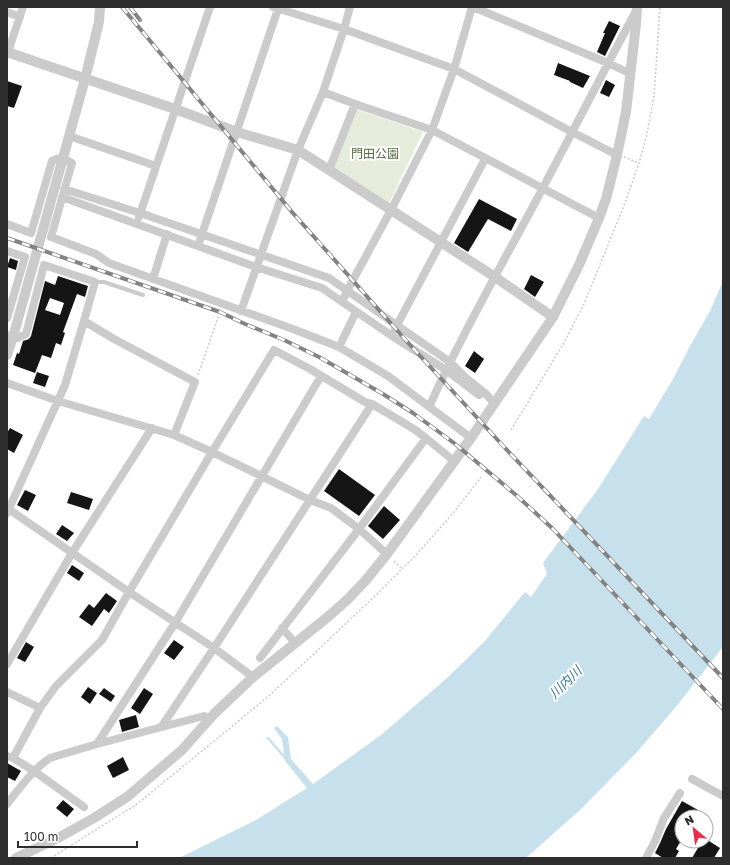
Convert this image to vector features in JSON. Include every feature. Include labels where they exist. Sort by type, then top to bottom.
[{"type":"street","points":[[23,7],[7,52],[175,109],[237,132],[298,150],[495,277],[553,317]]},
{"type":"street","points":[[7,354],[10,336],[63,159],[85,79],[99,22],[100,7]]},
{"type":"street","points":[[136,224],[210,7]]},
{"type":"street","points":[[241,311],[298,150],[323,92],[350,7]]},
{"type":"street","points":[[342,302],[432,130],[454,69],[472,7],[608,63],[631,74]]},
{"type":"street","points":[[198,246],[237,132],[276,8],[344,29],[454,69],[617,155]]},
{"type":"street","points":[[429,407],[450,362],[636,9]]},
{"type":"street","points":[[16,858],[58,838],[127,798],[182,750],[214,714],[253,677],[348,599],[387,554],[471,438],[553,317],[579,265],[606,199],[617,155],[626,112],[631,74],[636,9]]},
{"type":"street","points":[[7,12],[20,17]]},
{"type":"street","points":[[323,92],[432,130],[599,218]]},
{"type":"street","points":[[329,170],[355,104]]},
{"type":"street","points":[[69,136],[156,166]]},
{"type":"street","points":[[7,224],[31,233],[52,160],[57,158],[72,163],[51,238],[96,254],[109,263],[339,347],[388,376],[471,438]]},
{"type":"street","points":[[392,336],[486,159]]},
{"type":"street","points":[[63,193],[140,213],[329,278],[450,362],[494,403]]},
{"type":"street","points":[[63,193],[136,224],[256,267],[322,288],[392,336],[446,370],[481,397],[494,403]]},
{"type":"street","points":[[153,279],[167,234]]},
{"type":"street","points":[[7,251],[25,257],[7,318]]},
{"type":"street","points":[[10,336],[18,338],[26,334],[44,265],[95,282],[65,385],[8,510],[214,648],[253,677]]},
{"type":"street","points":[[339,347],[356,312]]},
{"type":"street","points":[[84,321],[114,339],[196,382],[174,435]]},
{"type":"street","points":[[84,807],[34,771],[10,757],[40,708],[56,686],[102,640],[212,452],[274,350],[414,429],[454,461]]},
{"type":"street","points":[[97,744],[175,623],[321,376]]},
{"type":"street","points":[[7,383],[58,401],[174,435],[212,452],[310,500],[331,508],[359,529],[387,554]]},
{"type":"street","points":[[162,726],[372,404]]},
{"type":"street","points":[[7,664],[72,553],[152,428]]},
{"type":"street","points":[[260,658],[359,529],[426,438]]},
{"type":"street","points":[[282,628],[295,643]]},
{"type":"street","points":[[7,692],[40,708]]},
{"type":"street","points":[[7,804],[34,771],[50,758],[162,726],[204,716]]},
{"type":"street","points":[[692,779],[723,796]]},
{"type":"street","points":[[646,858],[655,841],[664,818],[680,793]]},
{"type":"lane","points":[[95,282],[104,282],[143,295]]},
{"type":"path","points":[[511,430],[565,341],[584,304],[640,163],[654,96],[660,7]]},
{"type":"path","points":[[617,155],[640,163]]},
{"type":"path","points":[[196,382],[220,312],[225,311]]},
{"type":"path","points":[[51,858],[137,804],[270,695],[372,599],[417,554],[455,511],[481,477]]},
{"type":"path","points":[[387,554],[402,569]]},
{"type":"green space","name":"門田公園","points":[[356,109],[423,132],[389,203],[334,168]]},
{"type":"water","name":"川内川","points":[[723,281],[723,647],[675,708],[637,752],[581,809],[526,858],[179,858],[256,820],[307,788],[285,761],[282,739],[274,728],[277,726],[288,737],[291,759],[313,784],[381,735],[447,678],[484,642],[525,592],[531,597],[547,574],[543,563],[598,489],[644,416],[649,419],[673,379],[710,311]]},
{"type":"building","points":[[609,21],[620,26],[605,56],[597,52],[605,33],[603,33]]},
{"type":"building","points":[[558,63],[590,76],[583,88],[554,75]]},
{"type":"building","points":[[606,80],[615,85],[609,97],[600,93]]},
{"type":"building","points":[[7,81],[22,86],[14,108],[7,106]]},
{"type":"building","points":[[479,199],[517,219],[511,231],[488,219],[468,252],[454,243]]},
{"type":"building","points":[[10,258],[18,261],[16,270],[7,267]]},
{"type":"building","points":[[531,275],[544,282],[535,297],[524,289]]},
{"type":"building","points":[[58,276],[88,286],[85,297],[77,294],[63,332],[65,333],[61,345],[56,343],[51,358],[42,355],[35,373],[13,365],[17,353],[19,354],[23,341],[29,339],[31,336],[45,281],[55,285]],"holes":[[[50,298],[64,303],[60,315],[45,310]]]},
{"type":"building","points":[[474,351],[484,359],[475,373],[465,366]]},
{"type":"building","points":[[37,372],[49,376],[45,387],[33,383]]},
{"type":"building","points":[[10,428],[23,435],[14,453],[7,449],[7,433]]},
{"type":"building","points":[[339,469],[375,495],[359,516],[324,491]]},
{"type":"building","points":[[25,490],[36,495],[28,511],[17,505]]},
{"type":"building","points":[[71,492],[93,499],[89,510],[67,503]]},
{"type":"building","points":[[384,506],[400,520],[383,539],[368,526]]},
{"type":"building","points":[[62,525],[74,533],[67,541],[56,534]]},
{"type":"building","points":[[72,565],[84,573],[79,581],[67,573]]},
{"type":"building","points":[[106,593],[117,601],[109,613],[104,609],[92,626],[79,617],[89,604],[94,608]]},
{"type":"building","points":[[174,640],[184,647],[174,660],[164,653]]},
{"type":"building","points":[[26,642],[34,647],[25,662],[17,658]]},
{"type":"building","points":[[88,687],[97,693],[90,704],[81,697]]},
{"type":"building","points":[[104,688],[115,696],[111,702],[99,694]]},
{"type":"building","points":[[144,688],[153,694],[140,714],[131,708]]},
{"type":"building","points":[[136,715],[139,727],[122,732],[119,720]]},
{"type":"building","points":[[123,757],[129,770],[113,778],[107,766]]},
{"type":"building","points":[[7,763],[21,771],[15,781],[7,777]]},
{"type":"building","points":[[63,800],[74,809],[67,817],[56,808]]},
{"type":"building","points":[[682,801],[696,809],[677,809]]},
{"type":"building","points":[[674,815],[674,849],[679,851],[675,858],[663,858],[655,853]]},
{"type":"building","points":[[714,844],[720,848],[714,858],[692,858],[697,849],[714,849]]},
{"type":"waterway","points":[[268,738],[286,759]]},
{"type":"railway","points":[[122,7],[292,212],[411,346],[506,449],[723,678]]},
{"type":"railway","points":[[130,7],[140,20]]},
{"type":"railway","points":[[7,238],[220,312],[319,357],[413,413],[454,443],[516,495],[552,528],[723,709]]}]
